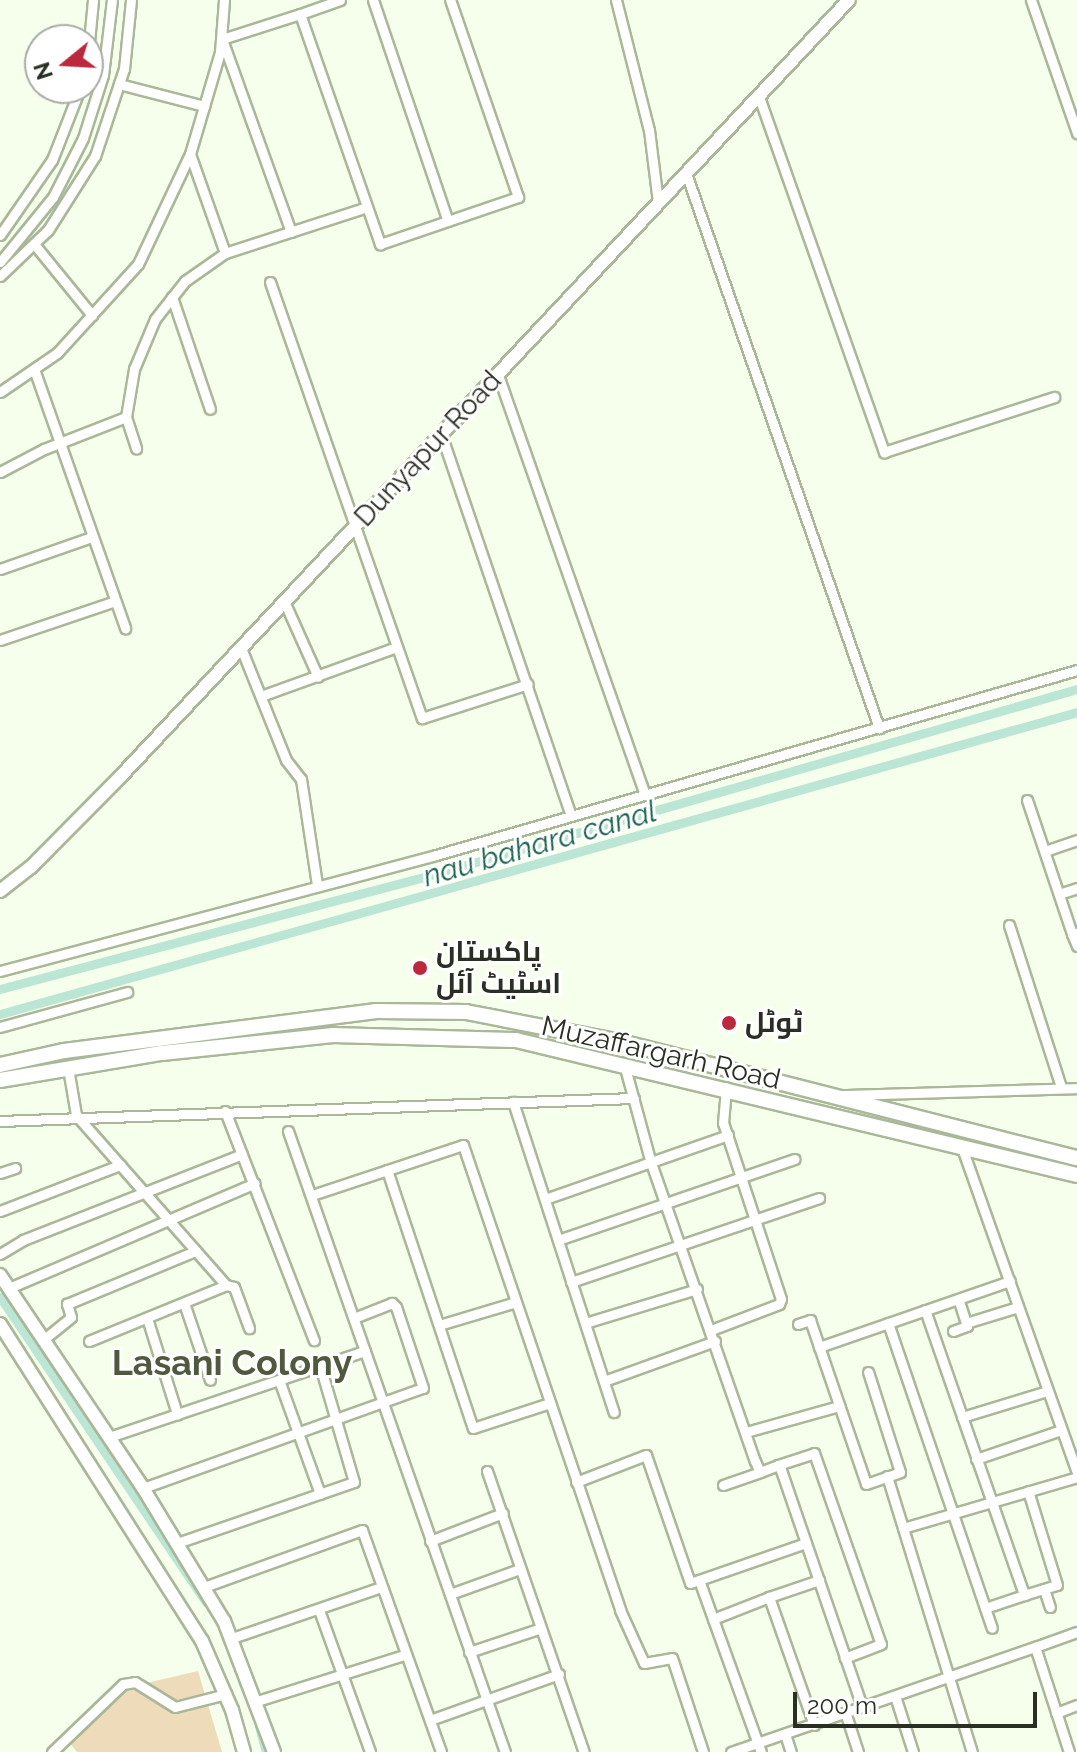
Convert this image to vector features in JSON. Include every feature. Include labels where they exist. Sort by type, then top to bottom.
[{"type":"main road","name":"Dunyapur Road","points":[[0,891],[31,867],[120,777],[849,0]]},
{"type":"main road","name":"Muzaffargarh Road","points":[[1,1076],[199,1033],[376,1011],[495,1015],[835,1095],[1077,1158]]},
{"type":"main road","name":"Muzaffargarh Road","points":[[1,1076],[202,1049],[383,1032],[516,1040],[726,1087],[1077,1175]]},
{"type":"main road","points":[[199,1033],[202,1049]]},
{"type":"main road","points":[[0,1275],[143,1488],[204,1587],[232,1638],[274,1752]]},
{"type":"main road","points":[[3,1333],[194,1628],[226,1694],[244,1752]]},
{"type":"street","points":[[91,24],[93,0]]},
{"type":"street","points":[[0,262],[53,197],[83,138],[103,75],[112,0]]},
{"type":"street","points":[[0,276],[34,244],[95,156],[119,84],[131,0]]},
{"type":"street","points":[[0,392],[57,353],[138,264],[190,154],[222,39],[224,0]]},
{"type":"street","points":[[222,39],[340,0]]},
{"type":"street","points":[[373,0],[448,221]]},
{"type":"street","points":[[300,14],[380,244],[518,197],[450,0]]},
{"type":"street","points":[[616,0],[649,130],[658,202]]},
{"type":"street","points":[[1031,0],[1077,133]]},
{"type":"street","points":[[222,39],[291,232]]},
{"type":"street","points":[[119,84],[204,106]]},
{"type":"street","points":[[758,94],[884,452],[1054,397]]},
{"type":"street","points":[[0,235],[52,160],[74,104]]},
{"type":"street","points":[[190,154],[225,253]]},
{"type":"street","points":[[686,173],[879,728]]},
{"type":"street","points":[[136,448],[126,417],[134,369],[155,319],[185,281],[225,253],[367,207]]},
{"type":"street","points":[[34,244],[92,315]]},
{"type":"street","points":[[270,282],[353,527],[424,721],[528,684]]},
{"type":"street","points":[[172,297],[210,409]]},
{"type":"street","points":[[34,369],[125,628]]},
{"type":"street","points":[[498,375],[644,792]]},
{"type":"street","points":[[0,472],[59,442],[126,417]]},
{"type":"street","points":[[441,434],[570,814]]},
{"type":"street","points":[[0,569],[92,537]]},
{"type":"street","points":[[0,640],[115,601]]},
{"type":"street","points":[[284,601],[318,677]]},
{"type":"street","points":[[261,696],[396,647]]},
{"type":"street","points":[[241,648],[286,760],[301,779],[317,885]]},
{"type":"street","points":[[0,971],[879,728],[1077,670]]},
{"type":"street","points":[[1027,800],[1077,946]]},
{"type":"street","points":[[1045,851],[1077,840]]},
{"type":"street","points":[[1059,894],[1077,888]]},
{"type":"street","points":[[1009,925],[1061,1087]]},
{"type":"street","points":[[0,1027],[127,992]]},
{"type":"street","points":[[624,1064],[650,1160],[760,1472]]},
{"type":"street","points":[[68,1068],[76,1115],[226,1285],[234,1287],[249,1328]]},
{"type":"street","points":[[711,1330],[779,1304],[781,1299],[743,1175],[723,1123],[726,1087]]},
{"type":"street","points":[[835,1095],[1077,1088]]},
{"type":"street","points":[[0,1121],[76,1115],[634,1098]]},
{"type":"street","points":[[513,1102],[614,1412]]},
{"type":"street","points":[[225,1111],[314,1340]]},
{"type":"street","points":[[288,1131],[505,1752]]},
{"type":"street","points":[[545,1199],[728,1135]]},
{"type":"street","points":[[312,1195],[463,1145],[547,1404],[620,1610],[644,1663],[672,1658],[703,1752]]},
{"type":"street","points":[[903,1528],[1077,1475],[961,1145]]},
{"type":"street","points":[[0,1254],[242,1154]]},
{"type":"street","points":[[558,1240],[794,1159]]},
{"type":"street","points":[[0,1211],[120,1165]]},
{"type":"street","points":[[0,1173],[15,1168]]},
{"type":"street","points":[[387,1170],[473,1428],[547,1404]]},
{"type":"street","points":[[9,1288],[255,1183]]},
{"type":"street","points":[[571,1282],[680,1242],[819,1198]]},
{"type":"street","points":[[43,1340],[71,1317],[67,1304],[195,1251]]},
{"type":"street","points":[[819,1347],[1010,1281]]},
{"type":"street","points":[[89,1341],[226,1285]]},
{"type":"street","points":[[585,1323],[697,1289]]},
{"type":"street","points":[[958,1299],[966,1323]]},
{"type":"street","points":[[439,1325],[516,1302]]},
{"type":"street","points":[[184,1303],[210,1380]]},
{"type":"street","points":[[143,1488],[425,1385],[392,1303],[354,1318]]},
{"type":"street","points":[[953,1331],[966,1323],[1018,1307]]},
{"type":"street","points":[[925,1310],[1024,1595]]},
{"type":"street","points":[[147,1318],[177,1414]]},
{"type":"street","points":[[798,1324],[810,1320],[866,1484],[900,1472],[868,1372]]},
{"type":"street","points":[[888,1323],[992,1628]]},
{"type":"street","points":[[604,1381],[715,1341]]},
{"type":"street","points":[[109,1437],[365,1351]]},
{"type":"street","points":[[177,1543],[354,1482],[320,1366]]},
{"type":"street","points":[[279,1380],[320,1494]]},
{"type":"street","points":[[962,1417],[1047,1391]]},
{"type":"street","points":[[746,1432],[839,1406]]},
{"type":"street","points":[[976,1459],[1061,1430]]},
{"type":"street","points":[[723,1485],[814,1453],[881,1644],[845,1658]]},
{"type":"street","points":[[576,1482],[646,1455],[690,1583],[806,1543]]},
{"type":"street","points":[[778,1465],[862,1707]]},
{"type":"street","points":[[487,1471],[538,1629],[559,1674],[584,1752]]},
{"type":"street","points":[[887,1476],[972,1752]]},
{"type":"street","points":[[985,1608],[1057,1585],[1028,1491]]},
{"type":"street","points":[[430,1541],[503,1513]]},
{"type":"street","points":[[204,1587],[359,1529],[441,1752]]},
{"type":"street","points":[[450,1594],[520,1569]]},
{"type":"street","points":[[699,1580],[759,1748]]},
{"type":"street","points":[[713,1619],[819,1580]]},
{"type":"street","points":[[232,1638],[381,1587]]},
{"type":"street","points":[[1044,1589],[1050,1607]]},
{"type":"street","points":[[769,1597],[814,1725]]},
{"type":"street","points":[[319,1610],[370,1752]]},
{"type":"street","points":[[469,1652],[538,1629]]},
{"type":"street","points":[[731,1752],[759,1748],[785,1734],[1035,1647],[1076,1636]]},
{"type":"street","points":[[1035,1647],[1069,1752]]},
{"type":"street","points":[[257,1701],[404,1655]]},
{"type":"street","points":[[430,1720],[559,1674]]},
{"type":"street","points":[[52,1752],[123,1684],[135,1682],[175,1707],[226,1694]]},
{"type":"street","points":[[895,1696],[913,1752]]},
{"type":"street","points":[[1056,1713],[1077,1705]]},
{"type":"street","points":[[846,1715],[858,1752]]},
{"type":"street","points":[[785,1734],[791,1752]]},
{"type":"shaded area","points":[[198,1671],[222,1752],[77,1752],[69,1742],[116,1690]]},
{"type":"waterway","name":"nau bahara canal","points":[[0,989],[424,877],[1077,689]]},
{"type":"waterway","points":[[0,1014],[1077,712]]},
{"type":"waterway","points":[[0,1297],[206,1602]]},
{"type":"waterway","points":[[259,1726],[266,1752]]},
{"type":"place","name":"پاکستان اسٹیٹ آئل","points":[[420,968]]},
{"type":"place","name":"ٹوٹل","points":[[729,1023]]},
{"type":"district","name":"Lasani Colony","points":[[232,1363]]}]
